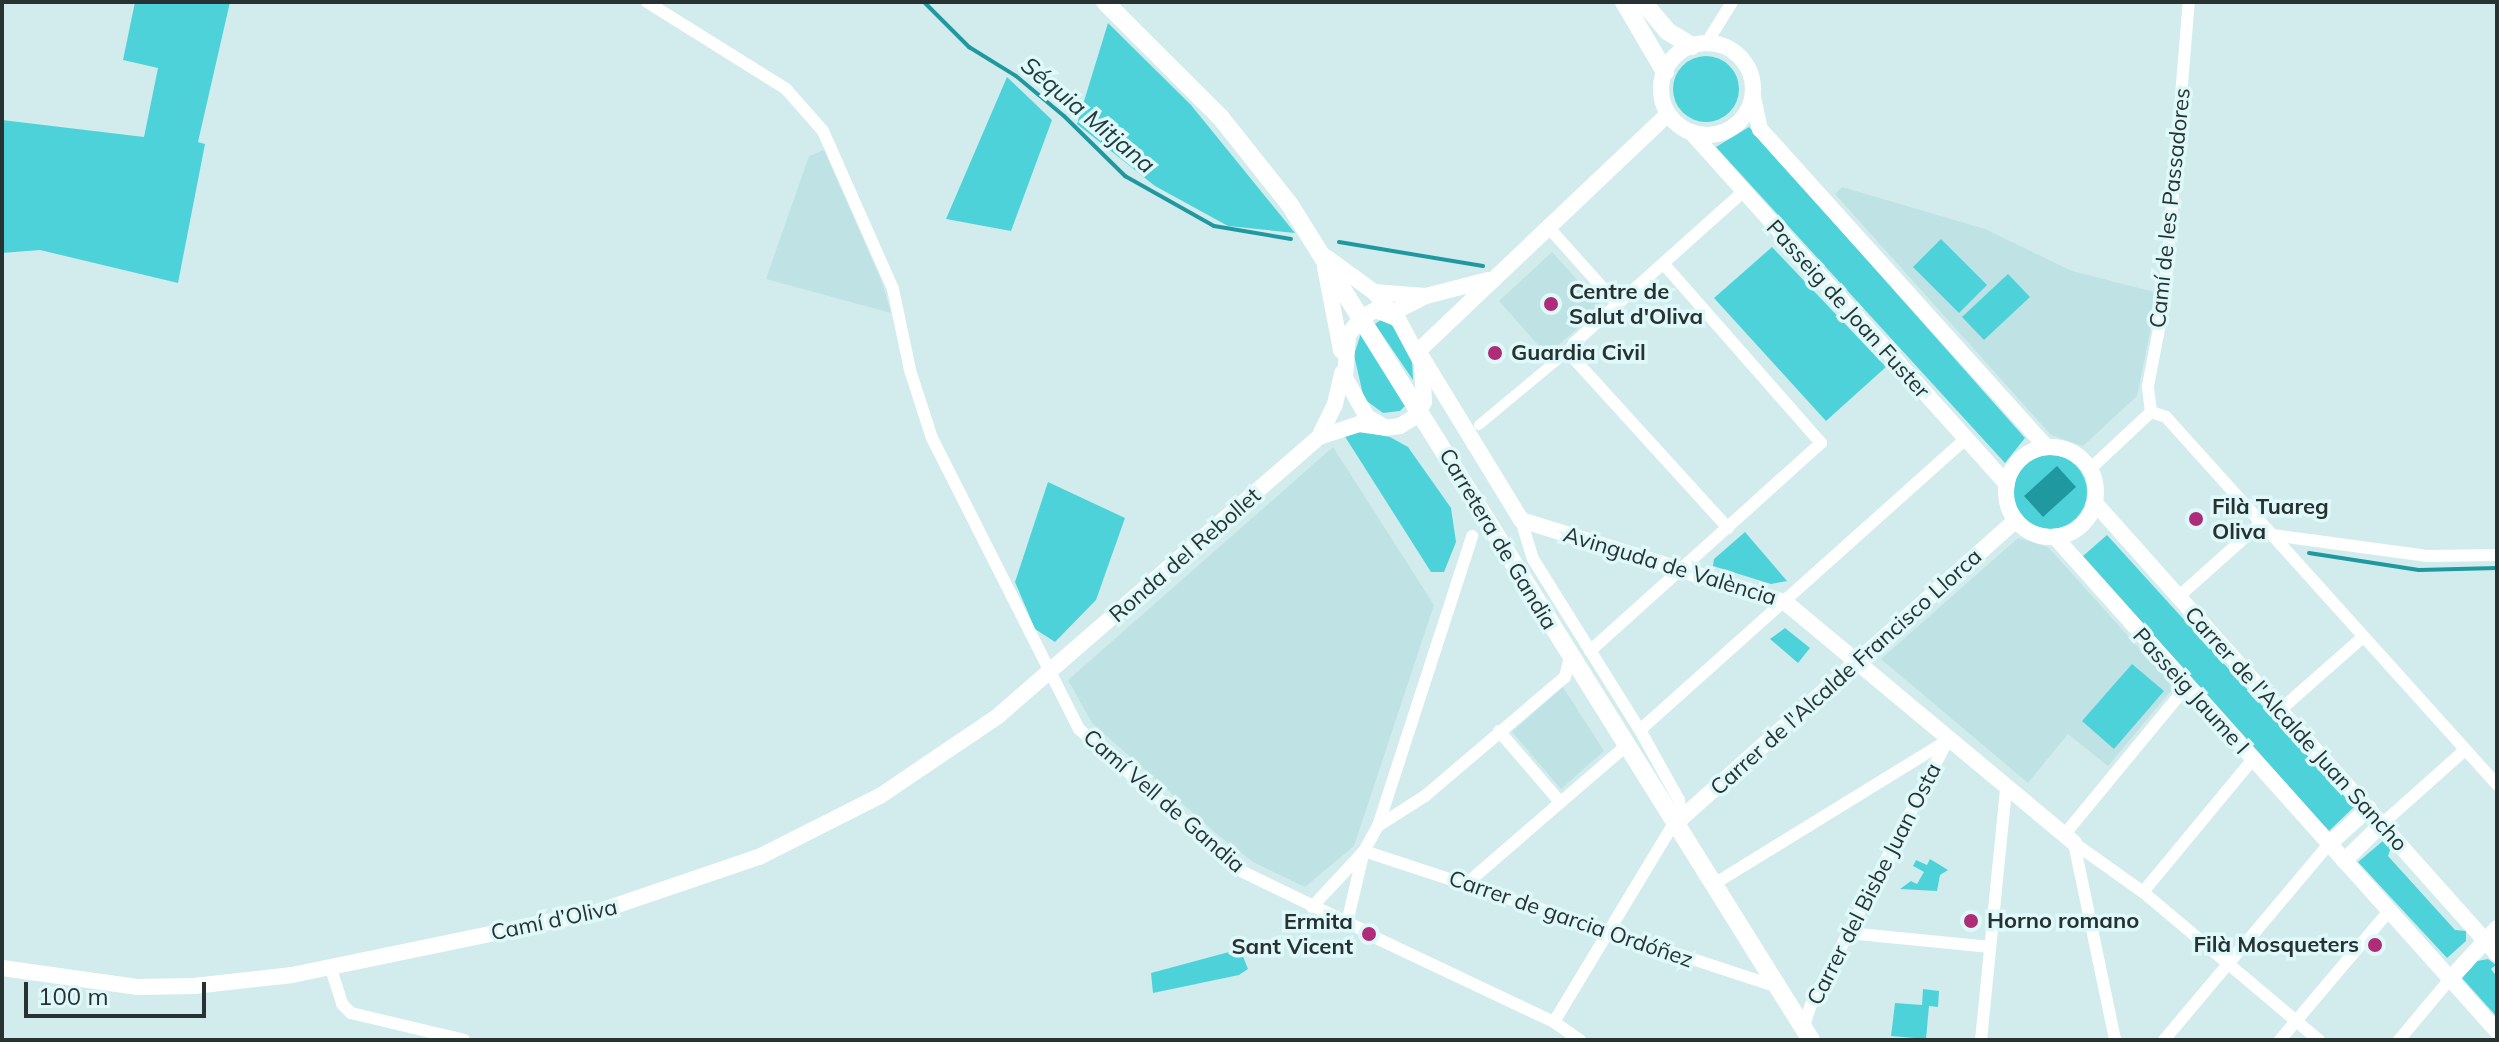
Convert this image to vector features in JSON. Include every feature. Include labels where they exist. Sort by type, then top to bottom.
[{"type":"main road","name":"Carretera de Gandia","points":[[1105,2],[1240,141],[1322,254],[1626,746],[1681,817],[1714,884],[1807,1035]]},
{"type":"main road","points":[[1624,2],[1665,72]]},
{"type":"main road","points":[[1643,2],[1667,31],[1699,45]]},
{"type":"street","name":"Camí Vell de Gandia","points":[[647,2],[786,89],[823,131],[893,289],[910,370],[932,438],[1050,673],[1090,741],[1222,857],[1312,907],[1554,1022],[1580,1040]]},
{"type":"street","points":[[1732,2],[1699,45],[1665,72],[1663,101],[1668,114],[1691,132],[1730,129],[1753,97]]},
{"type":"street","name":"Camí de les Passadores","points":[[2151,412],[2148,386],[2164,303],[2189,2]]},
{"type":"street","points":[[1699,45],[1720,45],[1742,59],[1750,71],[1760,129],[2046,447]]},
{"type":"street","points":[[1418,351],[1668,114]]},
{"type":"street","name":"Passeig de Joan Fuster","points":[[1691,132],[1742,193],[2007,484]]},
{"type":"street","points":[[1479,425],[1569,350],[1742,193]]},
{"type":"street","points":[[1550,229],[1618,305]]},
{"type":"street","points":[[1322,254],[1374,292],[1392,313],[1521,520]]},
{"type":"street","points":[[1322,254],[1353,399],[1367,417],[1386,428],[1407,423],[1420,411],[1425,389],[1418,351]]},
{"type":"street","points":[[1590,651],[1821,443],[1664,264]]},
{"type":"street","points":[[1362,317],[1376,310],[1392,313],[1426,296],[1479,284],[1505,269]]},
{"type":"street","points":[[1374,292],[1426,296]]},
{"type":"street","name":"Ronda del Rebollet","points":[[1050,673],[1319,437],[1335,404],[1348,335],[1362,317]]},
{"type":"street","points":[[1569,350],[1570,358],[1728,528]]},
{"type":"street","points":[[2090,469],[2151,412],[2166,417],[2497,785]]},
{"type":"street","name":"Ronda del Rebollet","points":[[1319,437],[1359,424],[1386,428]]},
{"type":"street","points":[[1640,730],[1966,439]]},
{"type":"street","points":[[2046,447],[2071,452],[2090,469],[2095,503],[2082,525],[2055,537],[2038,535],[2016,520],[2007,484],[2023,456],[2046,447]]},
{"type":"street","name":"Carrer de l'Alcalde Juan Sancho","points":[[2095,503],[2497,954]]},
{"type":"street","name":"Avinguda de València","points":[[1521,520],[1785,602],[2069,839]]},
{"type":"street","name":"Carretera de Gandia","points":[[1521,520],[1533,559],[1640,730],[1679,800],[1681,817]]},
{"type":"street","name":"Carrer de l'Alcalde Francisco Llorca","points":[[1681,817],[2016,520]]},
{"type":"street","points":[[2177,598],[2261,523]]},
{"type":"street","points":[[2272,535],[2428,556],[2497,555]]},
{"type":"street","points":[[1312,907],[1364,851],[1378,826],[1472,536]]},
{"type":"street","name":"Passeig Jaume I","points":[[2055,537],[2497,1031]]},
{"type":"street","points":[[2279,711],[2363,637]]},
{"type":"street","points":[[1378,826],[1425,796],[1565,677],[1570,657]]},
{"type":"street","name":"Camí d’Oliva","points":[[2,968],[94,984],[180,986],[330,966],[597,912],[759,857],[880,796],[998,716],[1050,673]]},
{"type":"street","points":[[2069,839],[2187,686]]},
{"type":"street","points":[[1499,731],[1560,802]]},
{"type":"street","points":[[1714,884],[1948,740]]},
{"type":"street","name":"Carrer del Bisbe Juan Osta","points":[[1807,1035],[1848,933],[1948,740]]},
{"type":"street","points":[[1466,884],[1626,746]]},
{"type":"street","points":[[2344,861],[2465,750]]},
{"type":"street","points":[[2143,892],[2253,759]]},
{"type":"street","points":[[1910,764],[1922,769],[1927,781]]},
{"type":"street","points":[[1981,1040],[2006,788]]},
{"type":"street","points":[[2164,1040],[2328,845],[2369,808]]},
{"type":"street","points":[[1554,1022],[1681,817]]},
{"type":"street","points":[[2069,839],[2143,892],[2319,1040]]},
{"type":"street","points":[[2069,839],[2115,1040]]},
{"type":"street","points":[[1347,923],[1364,851]]},
{"type":"street","name":"Carrer de garcia Ordóñez","points":[[1364,851],[1777,987]]},
{"type":"street","points":[[2280,1040],[2388,912]]},
{"type":"street","points":[[2399,1040],[2497,928]]},
{"type":"street","points":[[1848,933],[1990,947]]},
{"type":"street","points":[[330,966],[342,1004],[351,1013],[464,1040]]},
{"type":"shaded area","points":[[135,2],[230,2],[198,142],[205,144],[178,283],[40,250],[2,253],[2,120],[144,137],[158,68],[123,60]]},
{"type":"shaded area","points":[[1108,23],[1191,105],[1295,233],[1228,226],[1155,186],[1077,124]]},
{"type":"shaded area","points":[[1699,56],[1713,56],[1725,61],[1734,70],[1739,89],[1737,102],[1730,113],[1713,122],[1699,122],[1687,117],[1678,108],[1673,96],[1673,82],[1678,70],[1687,61]]},
{"type":"shaded area","points":[[1007,77],[1052,120],[1011,231],[946,219]]},
{"type":"shaded area","points":[[1749,127],[2025,438],[2005,463],[1716,147]]},
{"type":"shaded area","points":[[824,150],[882,282],[891,313],[766,279],[809,156]]},
{"type":"shaded area","points":[[1842,187],[1985,229],[2072,271],[2158,293],[2137,396],[2083,446],[2051,435],[1835,194]]},
{"type":"shaded area","points":[[1941,239],[1987,285],[1959,313],[1913,267]]},
{"type":"shaded area","points":[[1772,247],[1886,367],[1826,421],[1714,298]]},
{"type":"shaded area","name":"Centre de Salut d'Oliva","points":[[1552,252],[1602,307],[1547,355],[1499,301]]},
{"type":"shaded area","points":[[2008,274],[2030,297],[1984,340],[1962,317]]},
{"type":"shaded area","points":[[1382,319],[1392,322],[1412,359],[1413,380],[1375,324]]},
{"type":"shaded area","points":[[1361,333],[1406,405],[1400,411],[1383,413],[1364,399],[1354,355]]},
{"type":"shaded area","points":[[1359,431],[1390,437],[1408,447],[1451,508],[1456,542],[1444,572],[1431,572],[1344,435]]},
{"type":"shaded area","points":[[1333,447],[1434,605],[1354,846],[1305,887],[1253,862],[1219,836],[1092,723],[1068,680]]},
{"type":"shaded area","points":[[2050,455],[2064,458],[2076,466],[2084,478],[2087,492],[2084,506],[2076,518],[2064,526],[2050,529],[2036,526],[2024,518],[2016,506],[2013,492],[2016,478],[2024,466],[2036,458]]},
{"type":"shaded area","points":[[2057,466],[2076,487],[2043,517],[2024,496]]},
{"type":"shaded area","points":[[1048,482],[1125,518],[1096,600],[1055,642],[1035,629],[1015,582]]},
{"type":"shaded area","points":[[1745,532],[1787,581],[1771,584],[1713,566],[1714,559]]},
{"type":"shaded area","points":[[2107,535],[2354,807],[2329,831],[2083,556]]},
{"type":"shaded area","points":[[2018,538],[2048,547],[2174,687],[2108,766],[2068,734],[2028,783],[1881,659]]},
{"type":"shaded area","points":[[1785,628],[1810,648],[1798,663],[1770,639]]},
{"type":"shaded area","points":[[2132,664],[2164,691],[2114,749],[2082,721]]},
{"type":"shaded area","points":[[1563,687],[1604,751],[1561,789],[1512,732]]},
{"type":"shaded area","points":[[2384,840],[2391,847],[2388,856],[2455,930],[2466,931],[2466,941],[2447,958],[2358,862]]},
{"type":"shaded area","points":[[1930,859],[1948,870],[1940,875],[1937,891],[1900,889],[1911,881],[1917,884],[1924,872],[1913,866],[1916,860],[1927,865]]},
{"type":"shaded area","points":[[1240,949],[1248,969],[1239,975],[1153,993],[1151,973]]},
{"type":"shaded area","points":[[2488,959],[2496,965],[2491,969],[2497,977],[2497,1017],[2462,978],[2477,961]]},
{"type":"shaded area","points":[[1923,989],[1939,991],[1938,1007],[1929,1006],[1926,1039],[1891,1036],[1895,1003],[1922,1005]]},
{"type":"waterway","name":"Séquia Mitjana","points":[[924,2],[969,47],[1016,76],[1064,116],[1125,176],[1214,226],[1291,239]]},
{"type":"waterway","name":"Séquia Mitjana","points":[[1339,242],[1483,266]]},
{"type":"waterway","points":[[2309,553],[2419,570],[2497,568]]},
{"type":"place","name":"Centre de Salut d'Oliva","points":[[1551,304]]},
{"type":"place","name":"Guardia Civil","points":[[1495,353]]},
{"type":"place","name":"Filà Tuareg Oliva","points":[[2196,519]]},
{"type":"place","name":"Horno romano","points":[[1971,921]]},
{"type":"place","name":"Ermita Sant Vicent","points":[[1369,934]]},
{"type":"place","name":"Filà Mosqueters","points":[[2375,945]]}]
